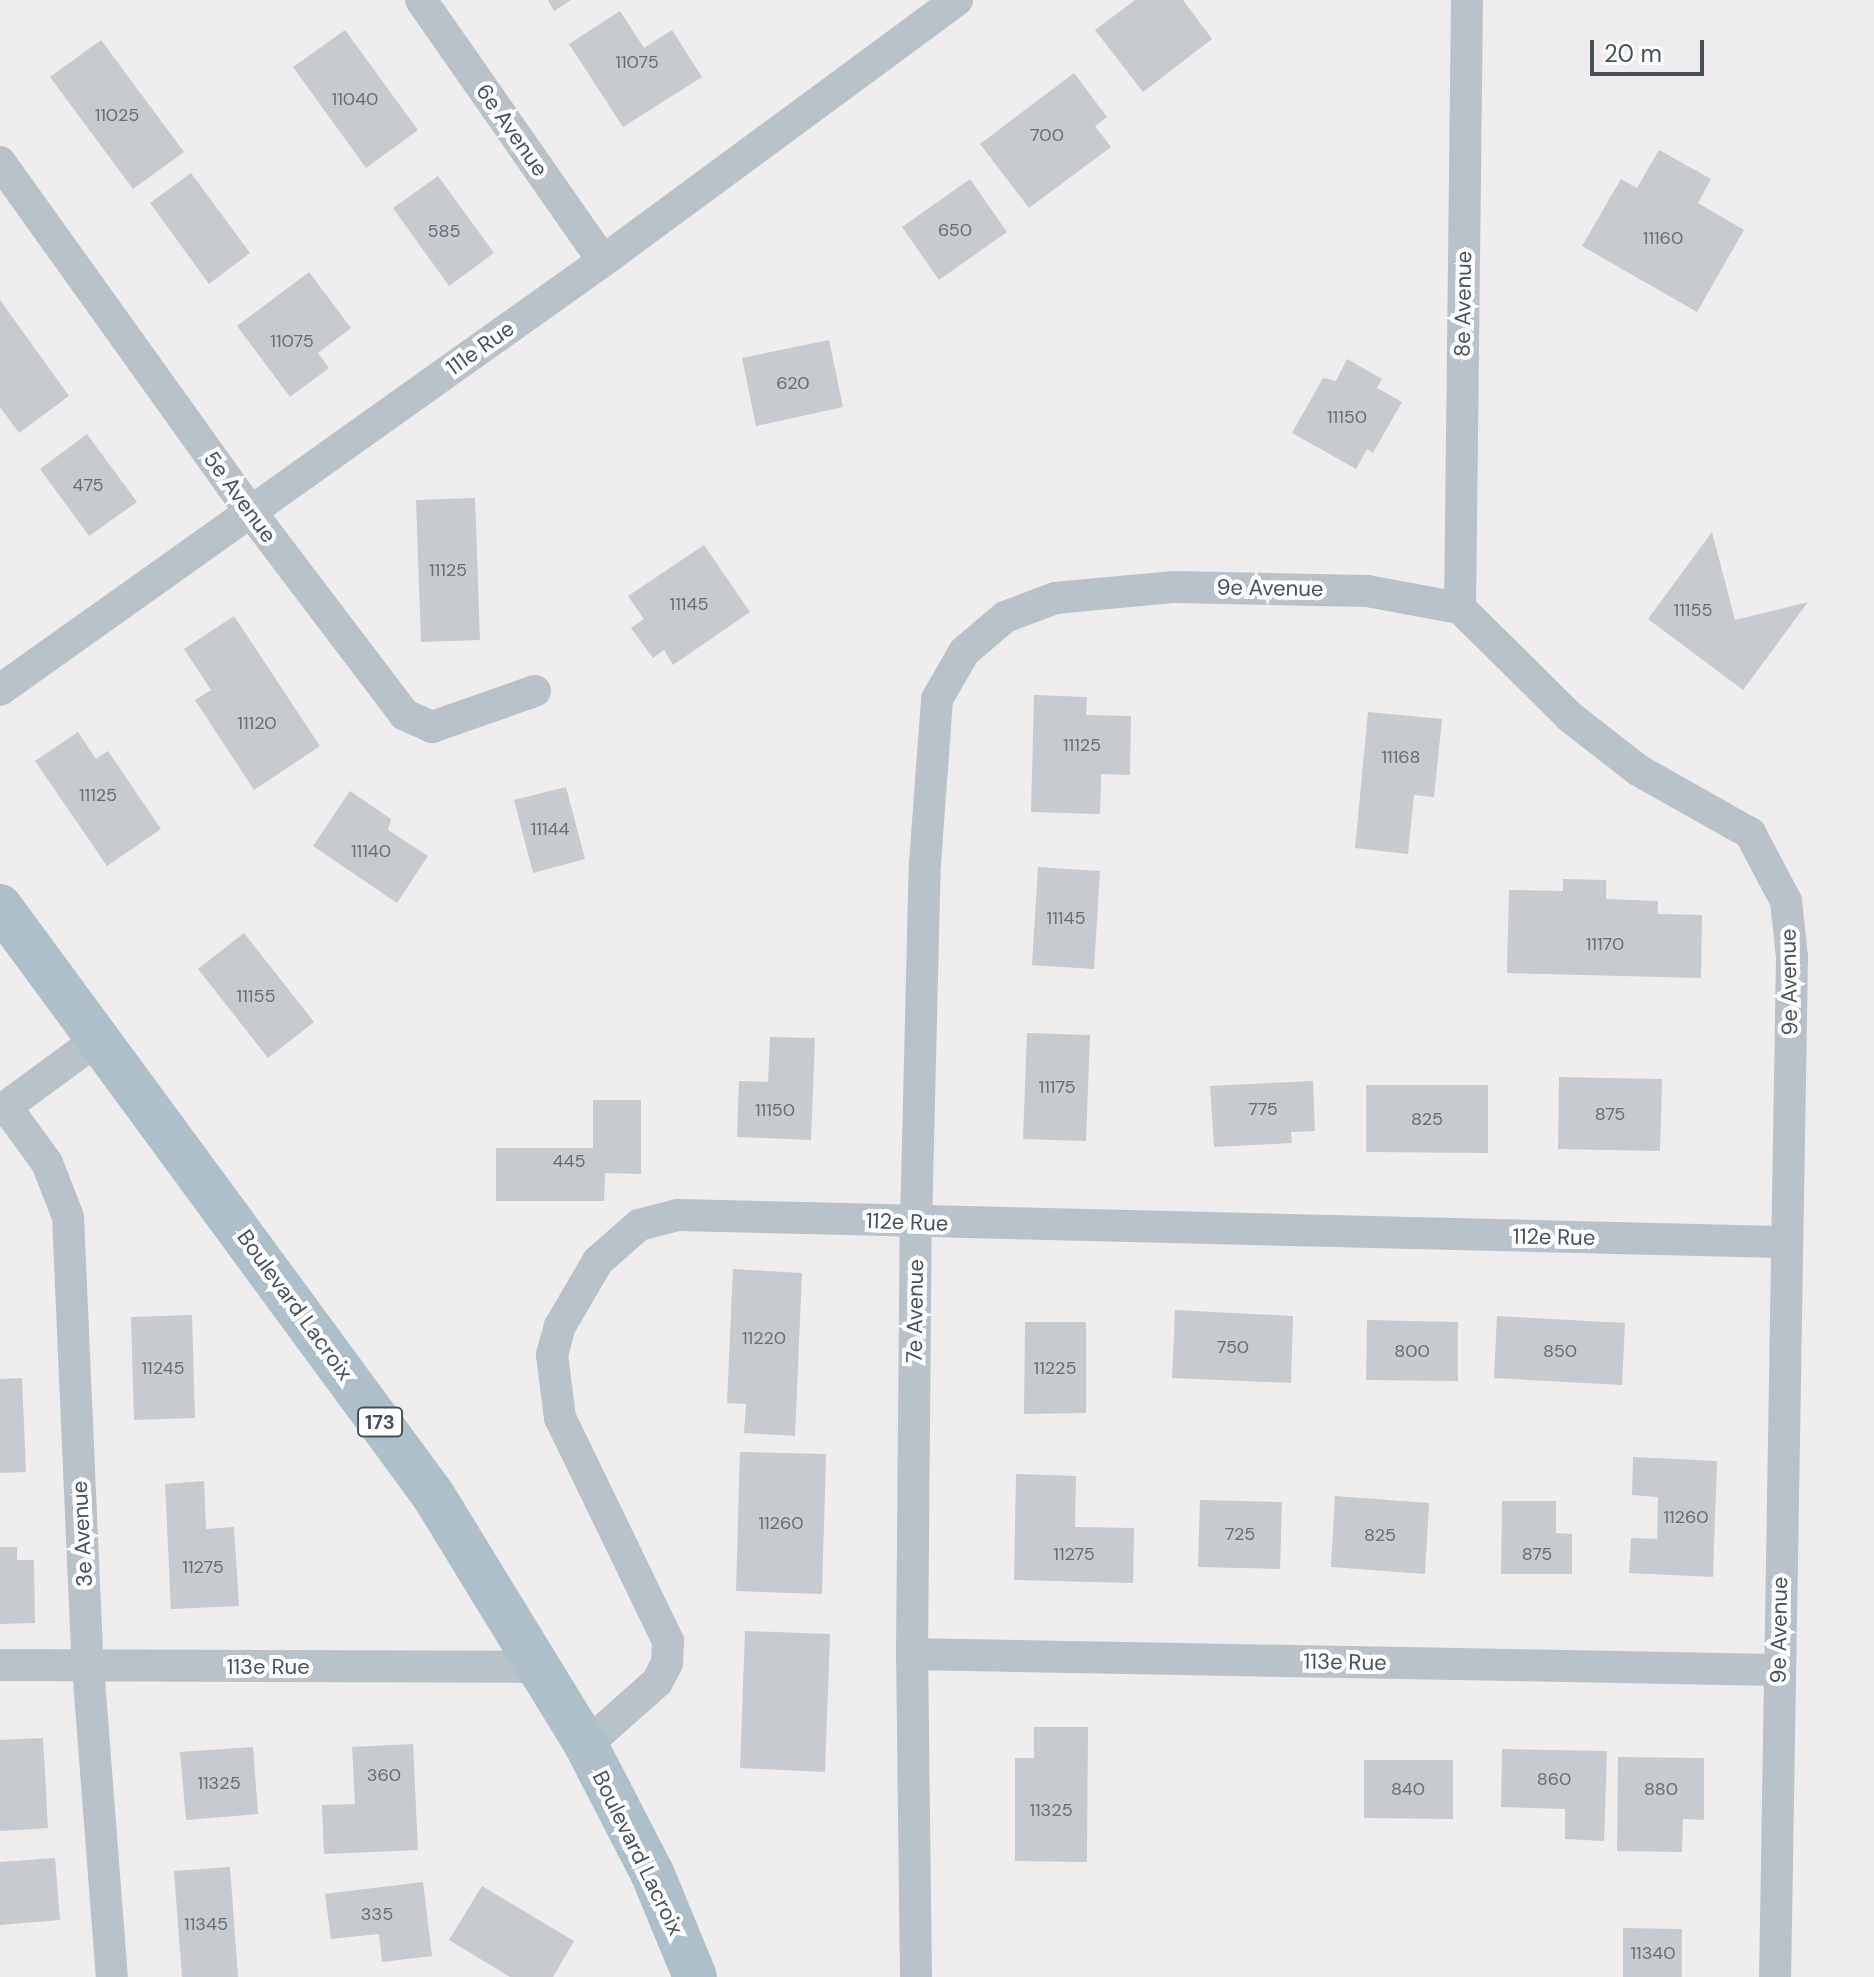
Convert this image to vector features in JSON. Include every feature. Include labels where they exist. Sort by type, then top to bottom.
[{"type":"main road","name":"Boulevard Lacroix","points":[[0,906],[433,1495],[586,1745],[653,1875],[695,1977]]},
{"type":"street","name":"6e Avenue","points":[[421,0],[603,261]]},
{"type":"street","name":"111e Rue","points":[[0,690],[603,261],[957,0]]},
{"type":"street","name":"8e Avenue","points":[[1460,608],[1467,0]]},
{"type":"street","name":"5e Avenue","points":[[0,162],[250,511],[405,715],[432,727],[535,691]]},
{"type":"street","name":"9e Avenue","points":[[964,652],[1005,617],[1055,598],[1174,587],[1367,591],[1460,608],[1570,717],[1638,770],[1750,833],[1786,901],[1792,957],[1775,1977]]},
{"type":"street","name":"7e Avenue","points":[[916,1977],[912,1654],[916,1223],[925,863],[937,699],[964,652]]},
{"type":"street","points":[[4,1109],[98,1039]]},
{"type":"street","name":"3e Avenue","points":[[4,1109],[47,1163],[68,1217],[88,1667],[112,1977]]},
{"type":"street","name":"112e Rue","points":[[586,1745],[657,1682],[667,1663],[668,1641],[560,1418],[552,1355],[560,1326],[598,1261],[639,1225],[678,1215],[1786,1242]]},
{"type":"street","name":"113e Rue","points":[[912,1654],[1778,1670]]},
{"type":"street","name":"113e Rue","points":[[0,1665],[536,1667]]},
{"type":"building","points":[[548,0],[571,0],[554,11]]},
{"type":"building","points":[[1135,0],[1183,0],[1212,39],[1143,92],[1095,30]]},
{"type":"building","points":[[620,11],[644,48],[672,30],[702,77],[623,127],[569,44]]},
{"type":"building","points":[[345,30],[418,130],[366,168],[293,67]]},
{"type":"building","points":[[101,40],[184,152],[133,189],[50,77]]},
{"type":"building","points":[[1074,73],[1107,117],[1095,126],[1111,147],[1029,208],[980,144]]},
{"type":"building","points":[[1659,150],[1711,179],[1698,203],[1744,230],[1697,312],[1582,246],[1621,179],[1637,188]]},
{"type":"building","points":[[191,173],[250,253],[209,284],[150,203]]},
{"type":"building","points":[[438,176],[494,253],[449,286],[393,208]]},
{"type":"building","points":[[970,179],[1007,232],[939,280],[902,227]]},
{"type":"building","points":[[309,272],[351,328],[318,353],[329,368],[290,397],[237,326]]},
{"type":"building","points":[[0,300],[69,396],[19,433],[0,407]]},
{"type":"building","points":[[829,340],[843,407],[756,426],[742,358]]},
{"type":"building","points":[[1347,359],[1382,379],[1377,388],[1402,402],[1373,453],[1367,449],[1356,469],[1292,433],[1323,378],[1336,381]]},
{"type":"building","points":[[87,434],[137,502],[89,536],[40,469]]},
{"type":"building","points":[[475,498],[480,640],[421,642],[416,500]]},
{"type":"building","points":[[1712,532],[1735,620],[1808,602],[1743,690],[1648,619]]},
{"type":"building","points":[[704,545],[750,612],[673,665],[664,650],[653,658],[631,628],[644,619],[628,596]]},
{"type":"building","points":[[234,616],[320,746],[254,790],[195,700],[211,690],[184,649]]},
{"type":"building","points":[[1034,695],[1087,697],[1086,715],[1131,716],[1130,775],[1101,774],[1100,814],[1031,812]]},
{"type":"building","points":[[1368,712],[1442,719],[1434,797],[1414,795],[1408,854],[1355,848]]},
{"type":"building","points":[[78,732],[96,759],[108,751],[161,829],[107,866],[35,761]]},
{"type":"building","points":[[566,787],[585,859],[533,873],[514,800]]},
{"type":"building","points":[[350,791],[391,819],[388,830],[428,856],[397,903],[313,846]]},
{"type":"building","points":[[1038,867],[1100,871],[1094,969],[1032,965]]},
{"type":"building","points":[[1563,879],[1606,880],[1606,899],[1658,901],[1658,914],[1702,915],[1701,978],[1507,973],[1509,890],[1563,891]]},
{"type":"building","points":[[244,933],[314,1022],[268,1058],[198,969]]},
{"type":"building","points":[[1027,1033],[1090,1035],[1086,1141],[1023,1139]]},
{"type":"building","points":[[770,1037],[815,1038],[811,1140],[737,1137],[739,1081],[768,1082]]},
{"type":"building","points":[[1559,1077],[1662,1079],[1660,1151],[1558,1149]]},
{"type":"building","points":[[1313,1081],[1315,1131],[1291,1132],[1292,1143],[1214,1147],[1210,1086]]},
{"type":"building","points":[[1366,1085],[1488,1085],[1488,1153],[1366,1152]]},
{"type":"building","points":[[593,1100],[641,1100],[641,1174],[605,1173],[604,1201],[496,1201],[496,1148],[593,1148]]},
{"type":"building","points":[[733,1269],[802,1273],[795,1436],[744,1433],[746,1404],[727,1403]]},
{"type":"building","points":[[1175,1310],[1293,1316],[1291,1383],[1172,1378]]},
{"type":"building","points":[[192,1315],[195,1418],[134,1420],[131,1317]]},
{"type":"building","points":[[1497,1316],[1625,1323],[1622,1385],[1494,1378]]},
{"type":"building","points":[[1367,1320],[1458,1322],[1458,1381],[1366,1380]]},
{"type":"building","points":[[1025,1322],[1086,1322],[1086,1413],[1024,1414]]},
{"type":"building","points":[[22,1378],[26,1472],[0,1473],[0,1379]]},
{"type":"building","points":[[740,1452],[826,1454],[822,1594],[736,1591]]},
{"type":"building","points":[[1633,1457],[1717,1461],[1713,1577],[1629,1573],[1631,1538],[1657,1539],[1658,1497],[1632,1495]]},
{"type":"building","points":[[1016,1474],[1076,1476],[1075,1527],[1134,1528],[1133,1583],[1014,1580]]},
{"type":"building","points":[[204,1481],[206,1529],[234,1527],[239,1606],[171,1609],[165,1484]]},
{"type":"building","points":[[1335,1496],[1429,1503],[1425,1574],[1331,1567]]},
{"type":"building","points":[[1200,1500],[1282,1502],[1280,1569],[1198,1567]]},
{"type":"building","points":[[1502,1501],[1556,1501],[1556,1533],[1572,1534],[1572,1574],[1501,1574]]},
{"type":"building","points":[[0,1547],[17,1547],[17,1560],[34,1560],[35,1623],[0,1624]]},
{"type":"building","points":[[745,1631],[830,1634],[825,1772],[740,1768]]},
{"type":"building","points":[[1034,1727],[1088,1727],[1087,1862],[1015,1861],[1015,1758],[1034,1758]]},
{"type":"building","points":[[43,1738],[48,1828],[0,1831],[0,1740]]},
{"type":"building","points":[[413,1744],[418,1850],[324,1854],[322,1805],[355,1804],[352,1747]]},
{"type":"building","points":[[253,1747],[258,1814],[186,1820],[180,1752]]},
{"type":"building","points":[[1502,1749],[1607,1751],[1604,1841],[1565,1839],[1565,1809],[1501,1807]]},
{"type":"building","points":[[1618,1757],[1704,1758],[1704,1820],[1683,1819],[1682,1852],[1617,1851]]},
{"type":"building","points":[[1364,1760],[1453,1760],[1453,1819],[1364,1818]]},
{"type":"building","points":[[55,1858],[60,1920],[0,1925],[0,1862]]},
{"type":"building","points":[[230,1867],[238,1977],[182,1977],[174,1871]]},
{"type":"building","points":[[423,1882],[432,1956],[382,1962],[379,1934],[331,1939],[325,1894]]},
{"type":"building","points":[[482,1886],[574,1941],[553,1977],[510,1977],[449,1940]]},
{"type":"building","points":[[1623,1928],[1682,1929],[1682,1977],[1623,1977]]}]
